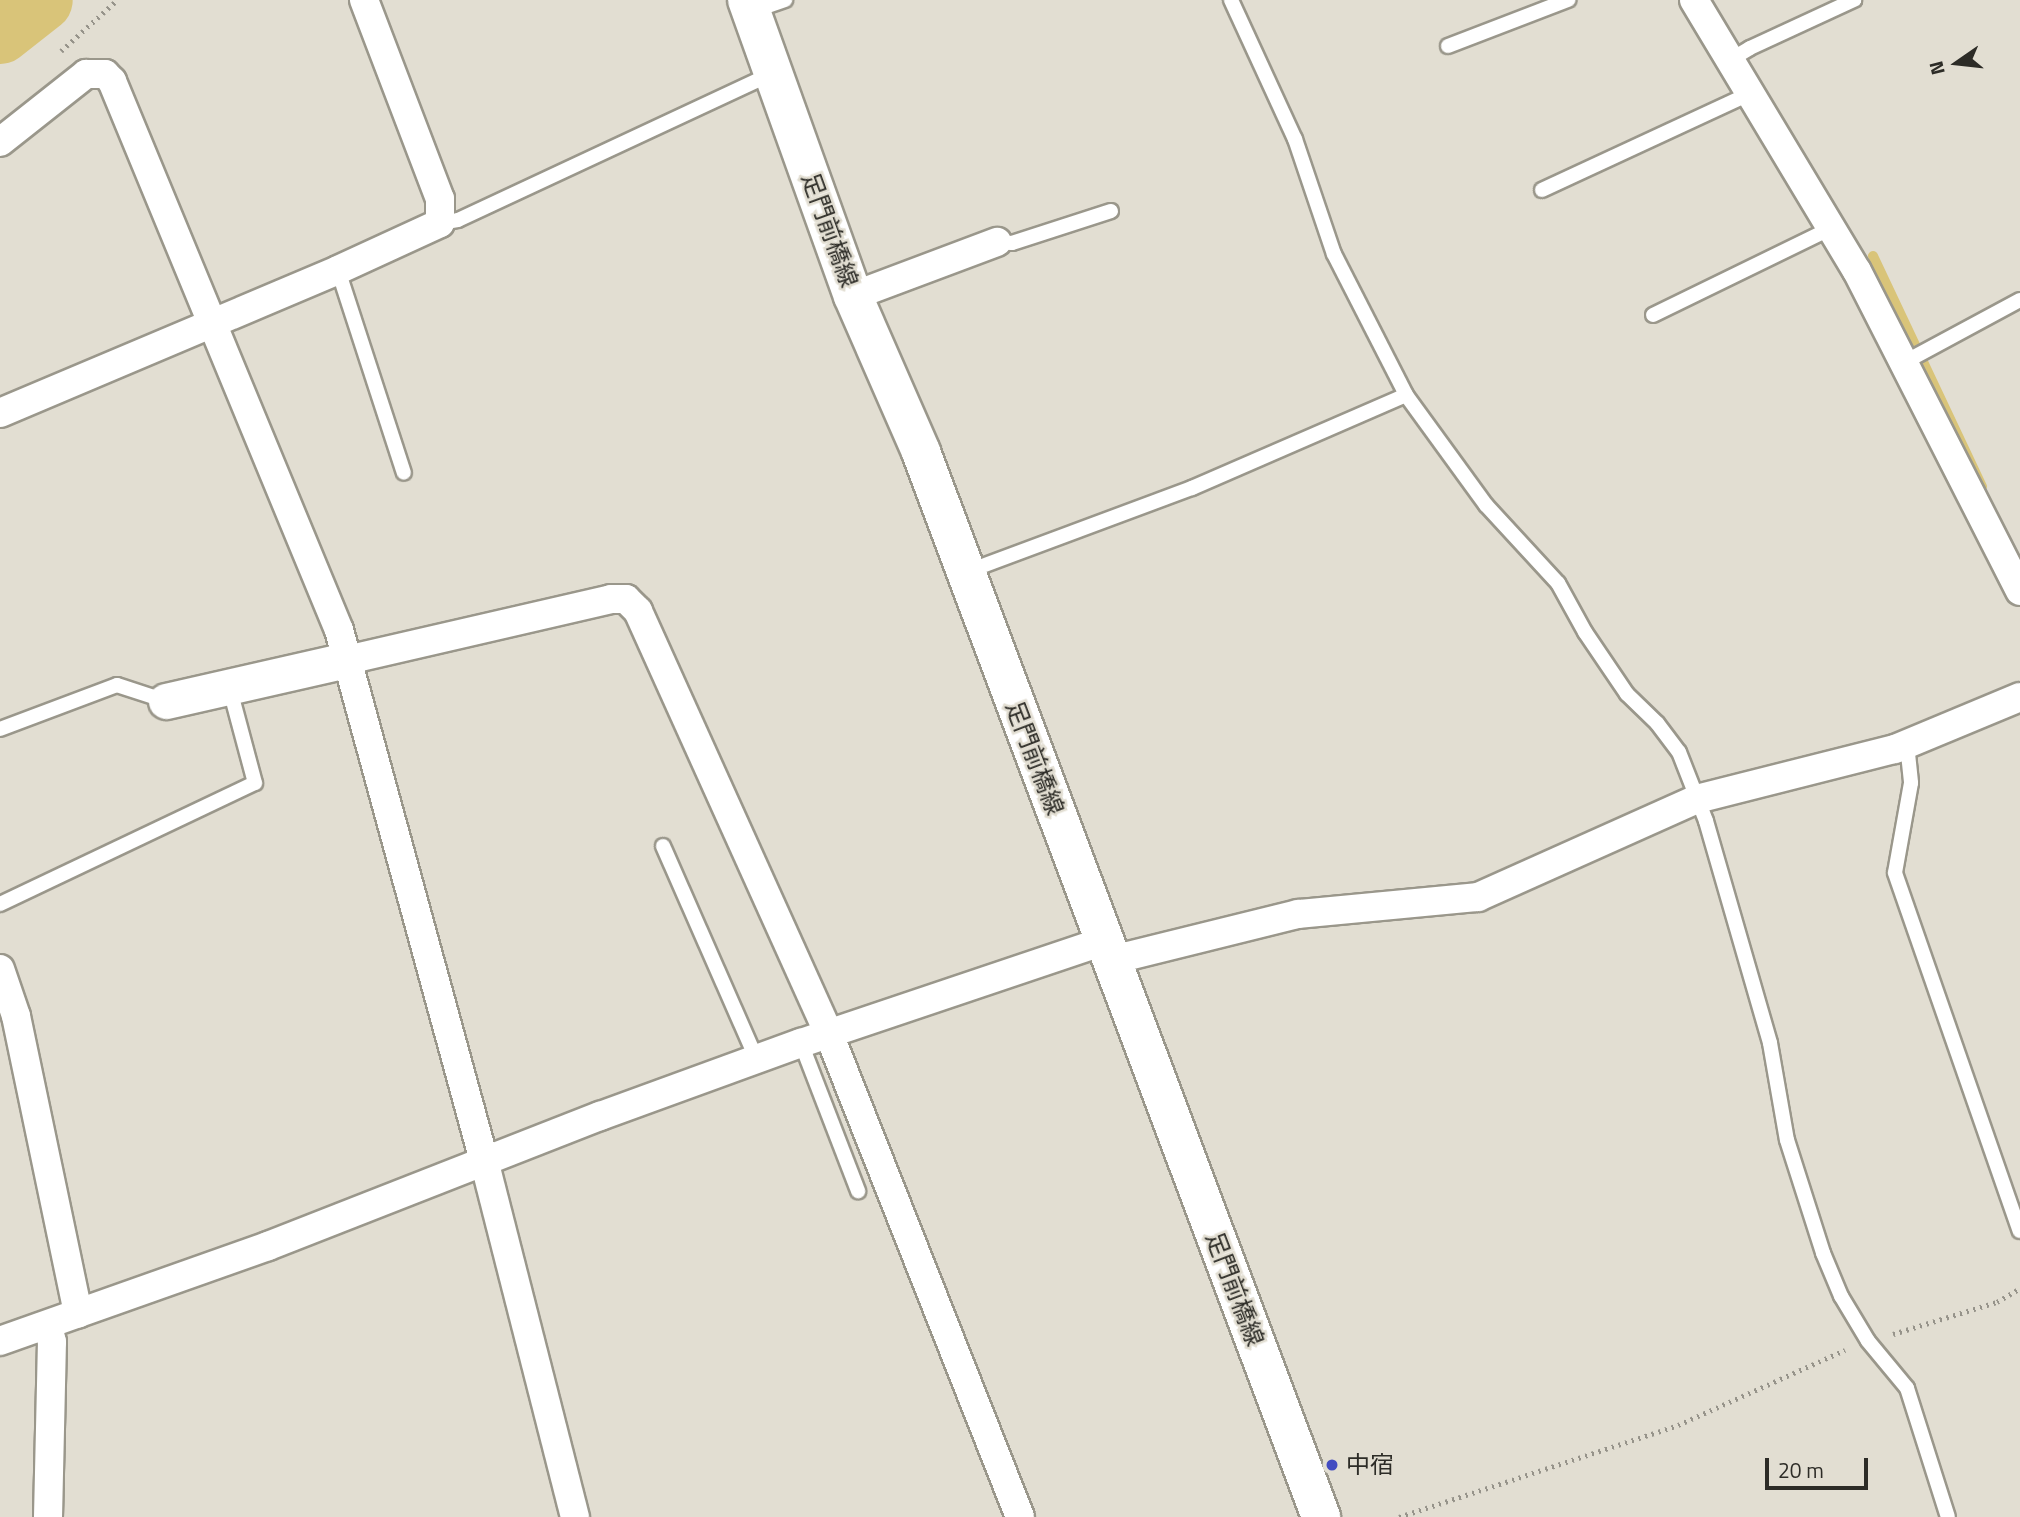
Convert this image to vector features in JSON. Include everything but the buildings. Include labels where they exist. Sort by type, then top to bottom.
[{"type":"main road","name":"足門前橋線","points":[[761,4],[774,72],[853,296],[920,452],[966,572],[1321,1517]]},
{"type":"street","points":[[0,413],[338,270],[440,223],[440,199],[363,0]]},
{"type":"street","points":[[1694,0],[1831,228],[2020,591]]},
{"type":"street","points":[[0,142],[86,74],[105,74],[112,81],[210,325],[339,630],[485,1164],[575,1517]]},
{"type":"street","points":[[853,296],[997,242]]},
{"type":"street","points":[[166,701],[611,599],[626,599],[638,611],[829,1034],[1020,1517]]},
{"type":"street","points":[[0,1341],[48,1326],[485,1164],[600,1116],[829,1034],[1108,951],[1298,914],[1478,897],[1697,799],[1907,744],[2020,697]]},
{"type":"street","points":[[0,969],[16,1016],[78,1314]]},
{"type":"street","points":[[48,1326],[52,1342],[48,1517]]},
{"type":"lane","points":[[1231,0],[1295,139],[1334,254],[1406,395],[1486,505],[1558,583],[1585,632],[1627,694],[1657,723],[1679,752],[1697,799],[1770,1043],[1787,1140],[1804,1199],[1833,1276],[1868,1341],[1907,1388],[1948,1517]]},
{"type":"lane","points":[[1448,46],[1568,0]]},
{"type":"lane","points":[[1730,60],[1749,48],[1853,0]]},
{"type":"lane","points":[[440,223],[458,220],[774,72]]},
{"type":"lane","points":[[1542,190],[1749,94]]},
{"type":"lane","points":[[997,242],[1012,243],[1111,211]]},
{"type":"lane","points":[[1653,315],[1831,228]]},
{"type":"lane","points":[[338,270],[404,473]]},
{"type":"lane","points":[[1902,363],[2020,300]]},
{"type":"lane","points":[[966,572],[1192,488],[1406,395]]},
{"type":"lane","points":[[0,729],[117,685],[166,701]]},
{"type":"lane","points":[[0,904],[255,783],[229,686]]},
{"type":"lane","points":[[1907,744],[1911,783],[1895,873],[2020,1231]]},
{"type":"lane","points":[[663,846],[757,1060]]},
{"type":"lane","points":[[801,1043],[858,1191]]},
{"type":"path","points":[[1399,1517],[1678,1425],[1868,1341],[1997,1302],[2020,1288]]},
{"type":"waterway","points":[[0,33],[42,0]]},
{"type":"waterway","points":[[1873,256],[1982,487]]},
{"type":"place","name":"中宿","points":[[1332,1465]]}]
